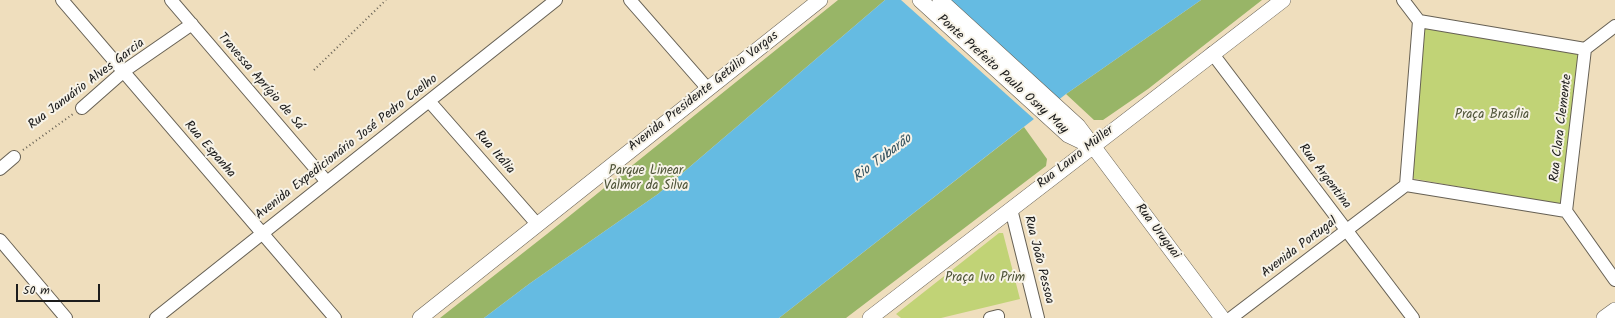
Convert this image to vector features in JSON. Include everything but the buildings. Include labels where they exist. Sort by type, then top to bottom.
[{"type":"main road","name":"Avenida Presidente Getúlio Vargas","points":[[420,318],[820,0]]},
{"type":"main road","name":"Ponte Prefeito Paulo Osny May","points":[[920,0],[1092,146]]},
{"type":"main road","name":"Ponte Prefeito Paulo Osny May","points":[[940,0],[1073,131]]},
{"type":"main road","name":"Rua Lauro Müller","points":[[870,318],[1212,53],[1283,0]]},
{"type":"main road","name":"Rua Uruguai","points":[[1092,146],[1222,318]]},
{"type":"main road","points":[[1604,318],[1615,310]]},
{"type":"street","name":"Rua Espanha","points":[[62,0],[335,318]]},
{"type":"street","name":"Travessa Aprígio de Sá","points":[[171,0],[327,182]]},
{"type":"street","name":"Avenida Expedicionário José Pedro Coelho","points":[[156,318],[556,0]]},
{"type":"street","points":[[630,0],[708,89]]},
{"type":"street","points":[[1403,0],[1419,21],[1406,185],[1566,211],[1615,280]]},
{"type":"street","points":[[1419,21],[1585,49],[1615,26]]},
{"type":"street","name":"Rua Januário Alves Garcia","points":[[82,108],[124,71],[192,24]]},
{"type":"street","name":"Rua Clara Clemente","points":[[1566,211],[1585,49]]},
{"type":"street","name":"Rua Argentina","points":[[1212,53],[1413,318]]},
{"type":"street","name":"Rua Itália","points":[[429,101],[537,224]]},
{"type":"street","points":[[0,170],[14,157]]},
{"type":"street","name":"Avenida Portugal","points":[[1231,318],[1406,185]]},
{"type":"street","name":"Rua João Pessoa","points":[[1011,209],[1038,318]]},
{"type":"street","points":[[0,240],[66,318]]},
{"type":"street","points":[[990,318],[998,316],[998,318]]},
{"type":"path","points":[[314,70],[386,0]]},
{"type":"path","name":"Rua Januário Alves Garcia","points":[[14,157],[82,108]]},
{"type":"green space","name":"Parque Linear Valmor da Silva","points":[[838,0],[885,0],[658,194],[529,284],[484,318],[440,318],[547,234]]},
{"type":"green space","points":[[1201,0],[1262,0],[1148,89],[1103,120],[1094,120],[1066,94]]},
{"type":"green space","name":"Praça Brasília","points":[[1424,27],[1579,53],[1561,205],[1410,178]]},
{"type":"green space","points":[[1024,127],[1047,159],[1046,166],[846,318],[779,318]]},
{"type":"green space","name":"Praça Ivo Prim","points":[[999,233],[1003,233],[1020,299],[941,318],[901,318],[896,314]]},
{"type":"water","name":"Rio Tubarão","points":[[885,0],[1201,0],[1066,94],[779,318],[484,318],[529,284],[658,194]]},
{"type":"pier","points":[[901,0],[945,0],[1057,103],[1035,120]]}]
